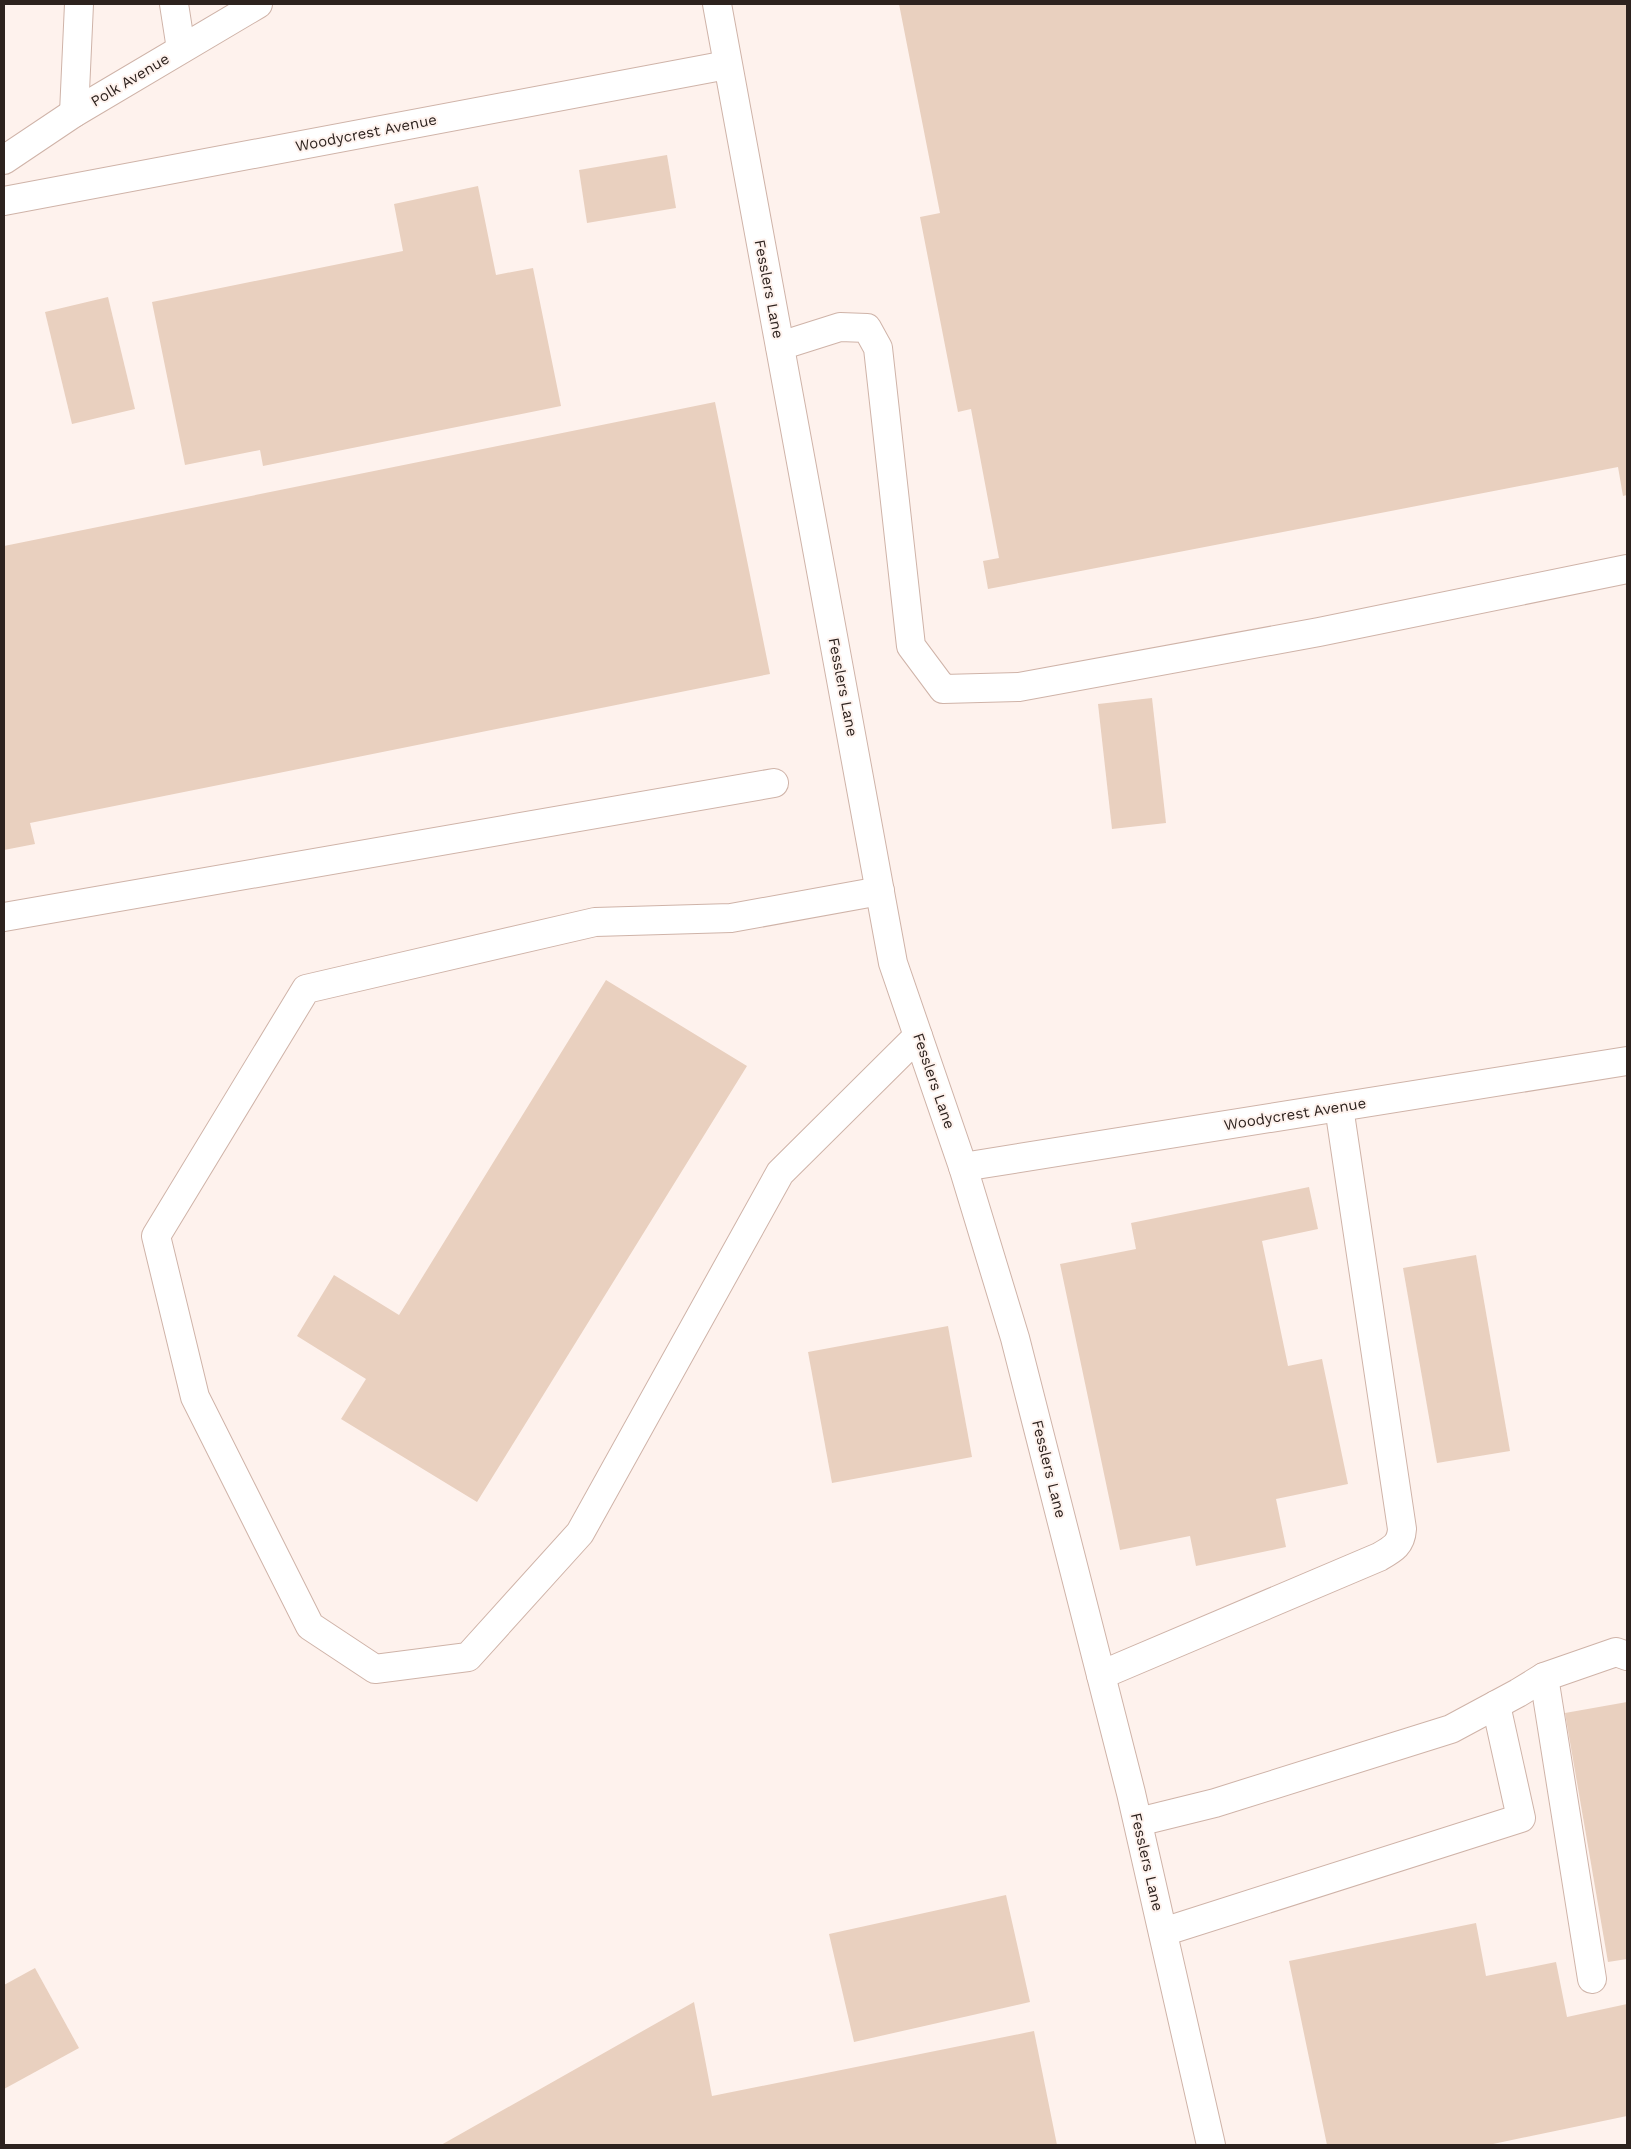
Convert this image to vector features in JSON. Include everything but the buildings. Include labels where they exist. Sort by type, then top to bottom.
[{"type":"street","points":[[74,113],[80,4]]},
{"type":"street","points":[[174,4],[181,49]]},
{"type":"street","name":"Polk Avenue","points":[[4,159],[74,113],[258,4]]},
{"type":"street","name":"Fesslers Lane","points":[[717,4],[893,963],[963,1167],[1015,1338],[1138,1822],[1211,2145]]},
{"type":"street","name":"Woodycrest Avenue","points":[[4,201],[727,65]]},
{"type":"street","points":[[780,346],[817,333],[840,327],[849,327],[867,328],[878,348],[912,646],[943,689],[1019,687],[1319,632],[1627,569]]},
{"type":"street","points":[[4,917],[774,783]]},
{"type":"street","points":[[880,891],[731,918],[595,922],[306,989],[156,1236],[195,1397],[310,1626],[375,1669],[468,1657],[580,1533],[780,1173],[918,1036]]},
{"type":"street","name":"Woodycrest Avenue","points":[[963,1167],[1627,1061]]},
{"type":"street","points":[[1101,1675],[1379,1557],[1394,1549],[1401,1540],[1402,1528],[1339,1107]]},
{"type":"street","points":[[1138,1822],[1215,1803],[1451,1729],[1544,1677],[1616,1652],[1627,1656]]},
{"type":"street","points":[[1544,1677],[1592,1979]]},
{"type":"street","points":[[1163,1932],[1521,1818],[1496,1705]]}]
